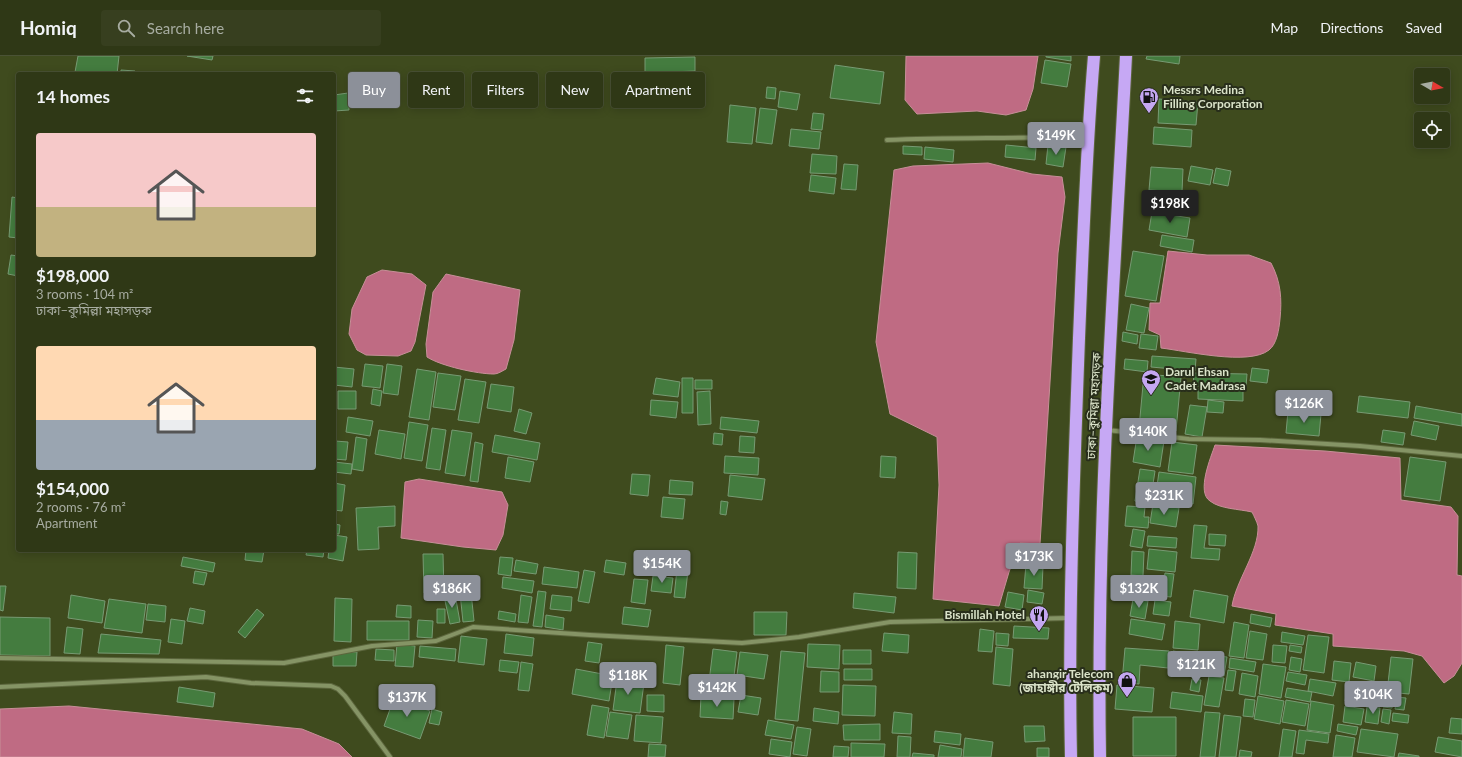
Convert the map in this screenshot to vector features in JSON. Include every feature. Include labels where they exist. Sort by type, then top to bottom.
[{"type":"highway","name":"ঢাকা–কুমিল্লা মহাসড়ক","points":[[1071,757],[1070,618],[1073,493],[1087,136],[1094,56]]},
{"type":"highway","name":"ঢাকা–কুমিল্লা মহাসড়ক","points":[[1100,757],[1098,674],[1106,430],[1126,56]]},
{"type":"street","points":[[887,140],[948,137],[1024,139],[1087,136]]},
{"type":"street","points":[[1106,430],[1189,439],[1260,440],[1360,446],[1462,456]]},
{"type":"street","points":[[0,658],[284,663],[372,646],[436,641],[473,627],[742,643],[890,622],[1070,618]]},
{"type":"street","points":[[0,687],[206,678],[251,683],[331,686],[338,689],[345,696],[390,757]]},
{"type":"shaded area","points":[[906,56],[1038,56],[1033,89],[1026,110],[1006,115],[977,111],[917,114],[905,100]]},
{"type":"shaded area","points":[[988,163],[1032,174],[1062,177],[1065,197],[1058,253],[1040,544],[1020,543],[1009,572],[999,606],[933,599],[939,485],[937,437],[890,414],[876,342],[894,170],[913,166]]},
{"type":"shaded area","points":[[1168,251],[1207,255],[1249,255],[1271,263],[1279,284],[1281,304],[1278,332],[1272,347],[1260,355],[1247,357],[1217,356],[1161,348],[1160,335],[1149,330],[1150,303],[1160,303]]},
{"type":"shaded area","points":[[382,270],[412,274],[426,285],[415,342],[411,351],[398,356],[366,355],[357,350],[349,334],[352,309],[367,277]]},
{"type":"shaded area","points":[[446,274],[520,290],[514,340],[506,369],[496,374],[478,373],[459,369],[427,357],[426,344],[433,292]]},
{"type":"shaded area","points":[[1215,445],[1325,451],[1400,458],[1401,500],[1451,507],[1458,516],[1457,575],[1462,576],[1462,663],[1454,676],[1444,683],[1422,656],[1404,651],[1333,646],[1333,634],[1275,625],[1276,614],[1232,606],[1234,596],[1255,546],[1258,526],[1252,512],[1219,506],[1214,504],[1206,497],[1204,482]]},
{"type":"shaded area","points":[[419,479],[502,492],[508,505],[503,535],[496,550],[401,538],[405,482]]},
{"type":"shaded area","points":[[69,706],[302,729],[339,744],[352,757],[0,757],[0,709]]},
{"type":"building","points":[[78,56],[119,56],[117,72],[75,72]]},
{"type":"building","points":[[187,56],[213,56],[212,60]]},
{"type":"building","points":[[1071,56],[1071,61],[1046,57]]},
{"type":"building","points":[[1147,56],[1180,56],[1179,64],[1146,59]]},
{"type":"building","points":[[695,57],[695,71],[645,72],[645,58]]},
{"type":"building","points":[[1045,60],[1071,64],[1067,87],[1041,83]]},
{"type":"building","points":[[835,65],[884,72],[880,104],[830,98]]},
{"type":"building","points":[[121,70],[135,71],[135,72],[121,72]]},
{"type":"building","points":[[767,87],[776,88],[775,99],[766,98]]},
{"type":"building","points":[[780,91],[800,94],[797,110],[778,107]]},
{"type":"building","points":[[348,93],[349,110],[336,111],[336,95]]},
{"type":"building","points":[[1159,99],[1198,102],[1196,125],[1158,123]]},
{"type":"building","points":[[730,105],[756,108],[752,144],[727,142]]},
{"type":"building","points":[[760,108],[777,110],[772,144],[756,142]]},
{"type":"building","points":[[813,113],[824,114],[822,130],[811,129]]},
{"type":"building","points":[[1154,127],[1192,130],[1191,147],[1153,144]]},
{"type":"building","points":[[791,129],[821,132],[819,149],[789,146]]},
{"type":"building","points":[[1006,145],[1036,148],[1035,160],[1005,157]]},
{"type":"building","points":[[1048,145],[1066,147],[1063,167],[1046,164]]},
{"type":"building","points":[[903,146],[922,147],[922,155],[903,154]]},
{"type":"building","points":[[925,147],[954,150],[953,162],[924,159]]},
{"type":"building","points":[[812,154],[837,156],[836,174],[810,173]]},
{"type":"building","points":[[844,164],[858,165],[856,190],[841,189]]},
{"type":"building","points":[[1191,166],[1213,170],[1210,185],[1188,181]]},
{"type":"building","points":[[1151,167],[1183,169],[1182,192],[1149,190]]},
{"type":"building","points":[[1216,168],[1231,171],[1228,186],[1213,183]]},
{"type":"building","points":[[811,175],[836,178],[834,194],[809,191]]},
{"type":"building","points":[[12,197],[16,198],[16,238],[9,237]]},
{"type":"building","points":[[1152,212],[1190,218],[1187,237],[1149,230]]},
{"type":"building","points":[[1162,235],[1194,240],[1192,252],[1160,246]]},
{"type":"building","points":[[1133,251],[1164,256],[1156,301],[1125,296]]},
{"type":"building","points":[[11,255],[16,256],[16,276],[8,274]]},
{"type":"building","points":[[1131,304],[1149,308],[1144,333],[1126,330]]},
{"type":"building","points":[[1123,332],[1138,335],[1137,344],[1122,341]]},
{"type":"building","points":[[1141,334],[1158,336],[1156,350],[1139,348]]},
{"type":"building","points":[[1152,356],[1196,359],[1195,371],[1151,367]]},
{"type":"building","points":[[1125,359],[1148,361],[1147,372],[1124,369]]},
{"type":"building","points":[[365,364],[383,366],[380,388],[362,386]]},
{"type":"building","points":[[387,364],[402,366],[398,395],[383,393]]},
{"type":"building","points":[[336,367],[354,369],[352,387],[336,385]]},
{"type":"building","points":[[1252,368],[1269,370],[1267,383],[1250,381]]},
{"type":"building","points":[[417,369],[436,372],[429,420],[409,417]]},
{"type":"building","points":[[438,373],[461,376],[455,410],[433,407]]},
{"type":"building","points":[[1194,373],[1247,374],[1246,387],[1193,386]]},
{"type":"building","points":[[1144,374],[1181,377],[1176,431],[1139,428]]},
{"type":"building","points":[[656,378],[680,382],[678,397],[653,394]]},
{"type":"building","points":[[682,378],[693,378],[693,413],[682,413]]},
{"type":"building","points":[[465,379],[486,382],[479,423],[458,420]]},
{"type":"building","points":[[695,380],[712,380],[712,389],[695,389]]},
{"type":"building","points":[[491,384],[514,387],[511,412],[487,408]]},
{"type":"building","points":[[373,389],[382,391],[380,406],[371,404]]},
{"type":"building","points":[[1198,389],[1243,390],[1243,401],[1198,399]]},
{"type":"building","points":[[338,391],[356,391],[356,409],[338,409]]},
{"type":"building","points":[[710,391],[711,424],[698,425],[697,392]]},
{"type":"building","points":[[1359,396],[1410,402],[1408,418],[1357,412]]},
{"type":"building","points":[[651,400],[678,402],[676,418],[650,415]]},
{"type":"building","points":[[1208,400],[1224,402],[1223,413],[1207,412]]},
{"type":"building","points":[[1190,405],[1207,407],[1202,437],[1185,434]]},
{"type":"building","points":[[1416,406],[1462,414],[1462,426],[1414,418]]},
{"type":"building","points":[[519,409],[532,413],[526,434],[514,431]]},
{"type":"building","points":[[1288,411],[1321,414],[1319,436],[1286,433]]},
{"type":"building","points":[[348,417],[373,421],[370,436],[346,432]]},
{"type":"building","points":[[721,417],[759,421],[757,433],[720,429]]},
{"type":"building","points":[[1414,421],[1439,426],[1436,440],[1411,435]]},
{"type":"building","points":[[409,422],[428,425],[422,461],[404,458]]},
{"type":"building","points":[[432,428],[446,430],[440,470],[426,468]]},
{"type":"building","points":[[379,430],[405,434],[401,459],[375,454]]},
{"type":"building","points":[[452,430],[472,433],[465,476],[445,473]]},
{"type":"building","points":[[1383,430],[1405,433],[1403,445],[1381,442]]},
{"type":"building","points":[[714,433],[723,434],[722,445],[713,444]]},
{"type":"building","points":[[495,435],[540,443],[537,460],[492,452]]},
{"type":"building","points":[[740,436],[755,437],[754,453],[739,452]]},
{"type":"building","points":[[1137,436],[1164,441],[1160,467],[1133,462]]},
{"type":"building","points":[[356,437],[367,439],[363,471],[352,469]]},
{"type":"building","points":[[336,441],[348,442],[346,460],[336,459]]},
{"type":"building","points":[[475,442],[483,444],[478,482],[470,481]]},
{"type":"building","points":[[1172,442],[1197,445],[1193,474],[1168,471]]},
{"type":"building","points":[[725,456],[759,458],[758,475],[724,473]]},
{"type":"building","points":[[881,456],[896,457],[895,478],[880,477]]},
{"type":"building","points":[[508,457],[534,462],[530,482],[505,478]]},
{"type":"building","points":[[1410,457],[1446,462],[1440,501],[1404,496]]},
{"type":"building","points":[[336,462],[352,464],[351,474],[336,472]]},
{"type":"building","points":[[1140,469],[1155,471],[1150,504],[1135,501]]},
{"type":"building","points":[[1159,472],[1196,477],[1193,504],[1155,500]]},
{"type":"building","points":[[632,474],[650,475],[648,496],[630,494]]},
{"type":"building","points":[[730,475],[765,479],[762,500],[728,496]]},
{"type":"building","points":[[670,480],[693,482],[692,495],[669,494]]},
{"type":"building","points":[[336,483],[345,485],[342,511],[336,510]]},
{"type":"building","points":[[663,497],[685,499],[683,519],[661,517]]},
{"type":"building","points":[[721,501],[728,502],[726,515],[720,514]]},
{"type":"building","points":[[1153,504],[1179,508],[1176,527],[1150,523]]},
{"type":"building","points":[[395,506],[395,526],[378,527],[379,549],[358,550],[356,508]]},
{"type":"building","points":[[1127,506],[1145,507],[1144,517],[1149,517],[1148,528],[1125,526]]},
{"type":"building","points":[[336,524],[340,525],[339,534],[336,534]]},
{"type":"building","points":[[1194,525],[1207,526],[1204,548],[1220,549],[1219,560],[1191,558]]},
{"type":"building","points":[[1133,529],[1145,531],[1142,548],[1130,546]]},
{"type":"building","points":[[1209,534],[1226,535],[1225,546],[1209,545]]},
{"type":"building","points":[[336,535],[347,537],[343,561],[328,558],[329,552],[336,552]]},
{"type":"building","points":[[1148,536],[1177,538],[1176,548],[1147,546]]},
{"type":"building","points":[[1149,549],[1177,552],[1175,572],[1147,569]]},
{"type":"building","points":[[1132,551],[1144,552],[1143,576],[1131,575]]},
{"type":"building","points":[[246,552],[264,552],[262,562],[245,560]]},
{"type":"building","points":[[307,552],[324,552],[323,557],[306,555]]},
{"type":"building","points":[[898,552],[917,553],[916,589],[897,588]]},
{"type":"building","points":[[423,554],[443,554],[444,593],[424,593]]},
{"type":"building","points":[[649,556],[675,560],[673,574],[647,570]]},
{"type":"building","points":[[183,557],[215,563],[213,572],[181,566]]},
{"type":"building","points":[[500,557],[513,558],[511,576],[498,574]]},
{"type":"building","points":[[516,560],[538,564],[536,574],[514,571]]},
{"type":"building","points":[[606,560],[626,563],[624,575],[604,572]]},
{"type":"building","points":[[1026,564],[1043,566],[1042,589],[1024,588]]},
{"type":"building","points":[[544,567],[579,572],[577,588],[542,584]]},
{"type":"building","points":[[677,569],[688,570],[685,598],[674,597]]},
{"type":"building","points":[[584,570],[595,572],[589,603],[578,601]]},
{"type":"building","points":[[195,571],[207,573],[204,585],[193,583]]},
{"type":"building","points":[[1165,573],[1174,574],[1171,597],[1161,596]]},
{"type":"building","points":[[653,576],[673,578],[671,593],[651,591]]},
{"type":"building","points":[[503,577],[534,581],[532,593],[502,588]]},
{"type":"building","points":[[634,579],[648,580],[645,604],[631,602]]},
{"type":"building","points":[[0,586],[6,586],[3,611],[0,610]]},
{"type":"building","points":[[1028,590],[1044,593],[1042,604],[1027,602]]},
{"type":"building","points":[[1194,590],[1228,596],[1224,623],[1190,617]]},
{"type":"building","points":[[538,591],[546,592],[542,627],[533,626]]},
{"type":"building","points":[[471,592],[474,621],[463,622],[460,593]]},
{"type":"building","points":[[1008,592],[1024,595],[1022,610],[1005,607]]},
{"type":"building","points":[[854,593],[896,597],[894,613],[853,608]]},
{"type":"building","points":[[455,594],[460,622],[450,624],[444,596]]},
{"type":"building","points":[[71,595],[105,601],[102,623],[68,618]]},
{"type":"building","points":[[521,595],[532,597],[528,623],[518,622]]},
{"type":"building","points":[[552,595],[572,597],[571,611],[550,609]]},
{"type":"building","points":[[335,598],[352,599],[351,642],[334,641]]},
{"type":"building","points":[[109,599],[146,604],[142,633],[104,628]]},
{"type":"building","points":[[1133,599],[1148,601],[1145,619],[1130,616]]},
{"type":"building","points":[[1155,600],[1171,602],[1169,616],[1153,614]]},
{"type":"building","points":[[148,604],[166,606],[165,622],[146,620]]},
{"type":"building","points":[[397,605],[411,606],[411,618],[396,617]]},
{"type":"building","points":[[624,607],[651,610],[648,627],[622,624]]},
{"type":"building","points":[[190,608],[205,611],[203,624],[187,621]]},
{"type":"building","points":[[257,609],[264,615],[245,638],[238,632]]},
{"type":"building","points":[[437,609],[445,609],[445,623],[437,623]]},
{"type":"building","points":[[499,611],[516,614],[515,622],[498,619]]},
{"type":"building","points":[[754,612],[787,612],[786,635],[754,635]]},
{"type":"building","points":[[1251,614],[1272,618],[1270,627],[1250,623]]},
{"type":"building","points":[[546,615],[564,618],[563,630],[545,627]]},
{"type":"building","points":[[0,617],[50,618],[50,656],[0,655]]},
{"type":"building","points":[[171,619],[185,621],[182,644],[168,642]]},
{"type":"building","points":[[1131,619],[1165,624],[1162,640],[1129,634]]},
{"type":"building","points":[[418,620],[433,621],[432,638],[417,637]]},
{"type":"building","points":[[367,621],[409,621],[409,640],[367,640]]},
{"type":"building","points":[[1175,621],[1200,624],[1198,650],[1173,648]]},
{"type":"building","points":[[1234,622],[1249,625],[1244,658],[1229,656]]},
{"type":"building","points":[[1014,626],[1049,628],[1048,639],[1013,638]]},
{"type":"building","points":[[67,627],[83,629],[80,654],[64,653]]},
{"type":"building","points":[[980,629],[994,631],[992,652],[978,651]]},
{"type":"building","points":[[1250,631],[1267,634],[1263,660],[1246,658]]},
{"type":"building","points":[[1282,632],[1305,636],[1303,645],[1281,642]]},
{"type":"building","points":[[884,633],[909,635],[908,653],[882,651]]},
{"type":"building","points":[[996,633],[1009,634],[1008,646],[996,645]]},
{"type":"building","points":[[101,634],[161,640],[159,654],[98,653]]},
{"type":"building","points":[[506,634],[534,638],[532,656],[504,653]]},
{"type":"building","points":[[1308,635],[1329,637],[1324,673],[1303,670]]},
{"type":"building","points":[[461,636],[487,639],[484,665],[458,662]]},
{"type":"building","points":[[588,642],[602,644],[599,663],[585,661]]},
{"type":"building","points":[[397,644],[415,646],[413,667],[395,666]]},
{"type":"building","points":[[808,644],[840,645],[839,669],[807,667]]},
{"type":"building","points":[[666,645],[684,647],[680,685],[663,683]]},
{"type":"building","points":[[1273,645],[1287,646],[1285,663],[1272,662]]},
{"type":"building","points":[[1290,645],[1302,647],[1301,653],[1289,651]]},
{"type":"building","points":[[420,646],[456,649],[455,661],[419,657]]},
{"type":"building","points":[[996,647],[1013,649],[1010,686],[993,684]]},
{"type":"building","points":[[1125,648],[1169,651],[1168,668],[1140,665],[1139,684],[1122,682]]},
{"type":"building","points":[[376,649],[394,650],[394,661],[375,660]]},
{"type":"building","points":[[713,649],[737,652],[732,692],[708,690]]},
{"type":"building","points":[[843,650],[871,650],[871,664],[843,664]]},
{"type":"building","points":[[781,651],[805,653],[798,721],[775,719]]},
{"type":"building","points":[[1173,651],[1199,655],[1198,666],[1171,662]]},
{"type":"building","points":[[333,652],[357,652],[356,666],[333,666]]},
{"type":"building","points":[[740,652],[768,655],[764,679],[737,675]]},
{"type":"building","points":[[1218,656],[1227,657],[1224,676],[1215,674]]},
{"type":"building","points":[[1291,657],[1302,659],[1300,672],[1289,670]]},
{"type":"building","points":[[1391,657],[1413,659],[1409,694],[1387,692]]},
{"type":"building","points":[[1230,658],[1256,662],[1254,672],[1229,668]]},
{"type":"building","points":[[500,660],[519,662],[517,673],[499,671]]},
{"type":"building","points":[[1334,661],[1351,663],[1349,682],[1332,680]]},
{"type":"building","points":[[521,662],[533,664],[529,691],[518,690]]},
{"type":"building","points":[[1356,662],[1376,666],[1374,681],[1353,677]]},
{"type":"building","points":[[1263,664],[1286,667],[1281,698],[1259,694]]},
{"type":"building","points":[[576,669],[613,676],[609,701],[572,694]]},
{"type":"building","points":[[844,669],[872,669],[872,680],[844,680]]},
{"type":"building","points":[[1228,670],[1236,671],[1233,691],[1225,690]]},
{"type":"building","points":[[821,671],[839,672],[839,692],[820,692]]},
{"type":"building","points":[[1288,672],[1307,675],[1305,685],[1286,681]]},
{"type":"building","points":[[1242,673],[1258,676],[1255,697],[1239,694]]},
{"type":"building","points":[[1209,676],[1224,678],[1219,707],[1204,705]]},
{"type":"building","points":[[737,678],[743,679],[741,693],[735,692]]},
{"type":"building","points":[[1192,679],[1201,680],[1199,692],[1190,690]]},
{"type":"building","points":[[1310,679],[1336,683],[1333,696],[1308,691]]},
{"type":"building","points":[[617,680],[644,683],[640,713],[613,710]]},
{"type":"building","points":[[843,685],[876,686],[875,716],[842,715]]},
{"type":"building","points":[[1117,685],[1154,688],[1152,712],[1115,709]]},
{"type":"building","points":[[179,687],[215,693],[213,707],[177,702]]},
{"type":"building","points":[[1287,688],[1312,692],[1310,702],[1285,697]]},
{"type":"building","points":[[1347,689],[1370,693],[1368,705],[1345,701]]},
{"type":"building","points":[[1172,692],[1203,696],[1201,712],[1170,708]]},
{"type":"building","points":[[647,695],[664,695],[664,712],[647,711]]},
{"type":"building","points":[[741,695],[761,698],[758,715],[738,712]]},
{"type":"building","points":[[1384,695],[1394,697],[1392,708],[1383,707]]},
{"type":"building","points":[[701,696],[734,699],[733,719],[700,717]]},
{"type":"building","points":[[1258,696],[1284,701],[1280,724],[1254,719]]},
{"type":"building","points":[[1397,697],[1406,698],[1404,710],[1395,709]]},
{"type":"building","points":[[394,698],[430,711],[420,739],[384,726]]},
{"type":"building","points":[[1245,699],[1255,700],[1253,717],[1243,716]]},
{"type":"building","points":[[1286,700],[1309,704],[1305,726],[1282,722]]},
{"type":"building","points":[[1311,701],[1334,705],[1330,733],[1307,730]]},
{"type":"building","points":[[592,705],[609,708],[604,738],[587,735]]},
{"type":"building","points":[[1345,706],[1364,709],[1361,725],[1343,722]]},
{"type":"building","points":[[1367,707],[1380,708],[1378,724],[1365,722]]},
{"type":"building","points":[[814,708],[839,712],[838,724],[813,721]]},
{"type":"building","points":[[432,709],[442,712],[439,725],[429,723]]},
{"type":"building","points":[[1383,709],[1391,710],[1389,724],[1381,722]]},
{"type":"building","points":[[610,712],[632,715],[628,739],[606,736]]},
{"type":"building","points":[[894,712],[912,714],[911,734],[892,733]]},
{"type":"building","points":[[1205,712],[1220,713],[1215,757],[1200,757]]},
{"type":"building","points":[[1393,713],[1409,715],[1408,723],[1392,721]]},
{"type":"building","points":[[636,715],[663,717],[661,743],[634,741]]},
{"type":"building","points":[[1224,715],[1241,717],[1236,757],[1219,757]]},
{"type":"building","points":[[1133,717],[1176,717],[1176,756],[1133,756]]},
{"type":"building","points":[[1451,718],[1462,719],[1462,734],[1449,733]]},
{"type":"building","points":[[768,720],[794,725],[791,739],[765,735]]},
{"type":"building","points":[[880,724],[880,740],[844,740],[843,725]]},
{"type":"building","points":[[1338,724],[1358,727],[1356,735],[1337,731]]},
{"type":"building","points":[[1024,726],[1044,726],[1045,741],[1025,742]]},
{"type":"building","points":[[797,727],[811,729],[807,756],[793,754]]},
{"type":"building","points":[[1283,729],[1296,731],[1292,757],[1279,757]]},
{"type":"building","points":[[1361,729],[1398,734],[1394,757],[1357,752]]},
{"type":"building","points":[[1299,730],[1329,734],[1328,743],[1306,740],[1304,754],[1296,753]]},
{"type":"building","points":[[935,731],[961,734],[960,745],[934,742]]},
{"type":"building","points":[[1336,735],[1355,738],[1352,757],[1333,757]]},
{"type":"building","points":[[898,736],[911,737],[910,757],[897,757]]},
{"type":"building","points":[[1438,737],[1462,741],[1462,757],[1435,752]]},
{"type":"building","points":[[965,738],[993,742],[991,757],[963,757]]},
{"type":"building","points":[[771,739],[792,742],[790,757],[769,754]]},
{"type":"building","points":[[851,743],[885,744],[884,757],[851,757]]},
{"type":"building","points":[[649,744],[666,745],[665,757],[648,757]]},
{"type":"building","points":[[940,745],[962,749],[961,757],[938,757]]},
{"type":"building","points":[[834,746],[849,747],[848,757],[833,757]]},
{"type":"building","points":[[1037,748],[1049,748],[1049,757],[1037,757]]},
{"type":"building","points":[[1240,750],[1252,752],[1251,757],[1239,757]]},
{"type":"building","points":[[913,753],[934,755],[934,757],[912,757]]},
{"type":"building","points":[[1399,753],[1419,756],[1419,757],[1398,757]]},
{"type":"place","name":"Messrs Medina Filling Corporation","points":[[1149,114]]},
{"type":"place","name":"Darul Ehsan Cadet Madrasa","points":[[1151,396]]},
{"type":"place","name":"Bismillah Hotel","points":[[1039,632]]},
{"type":"place","name":"ahangir Telecom (জাহাঙ্গীর টেলিকম)","points":[[1127,698]]}]
